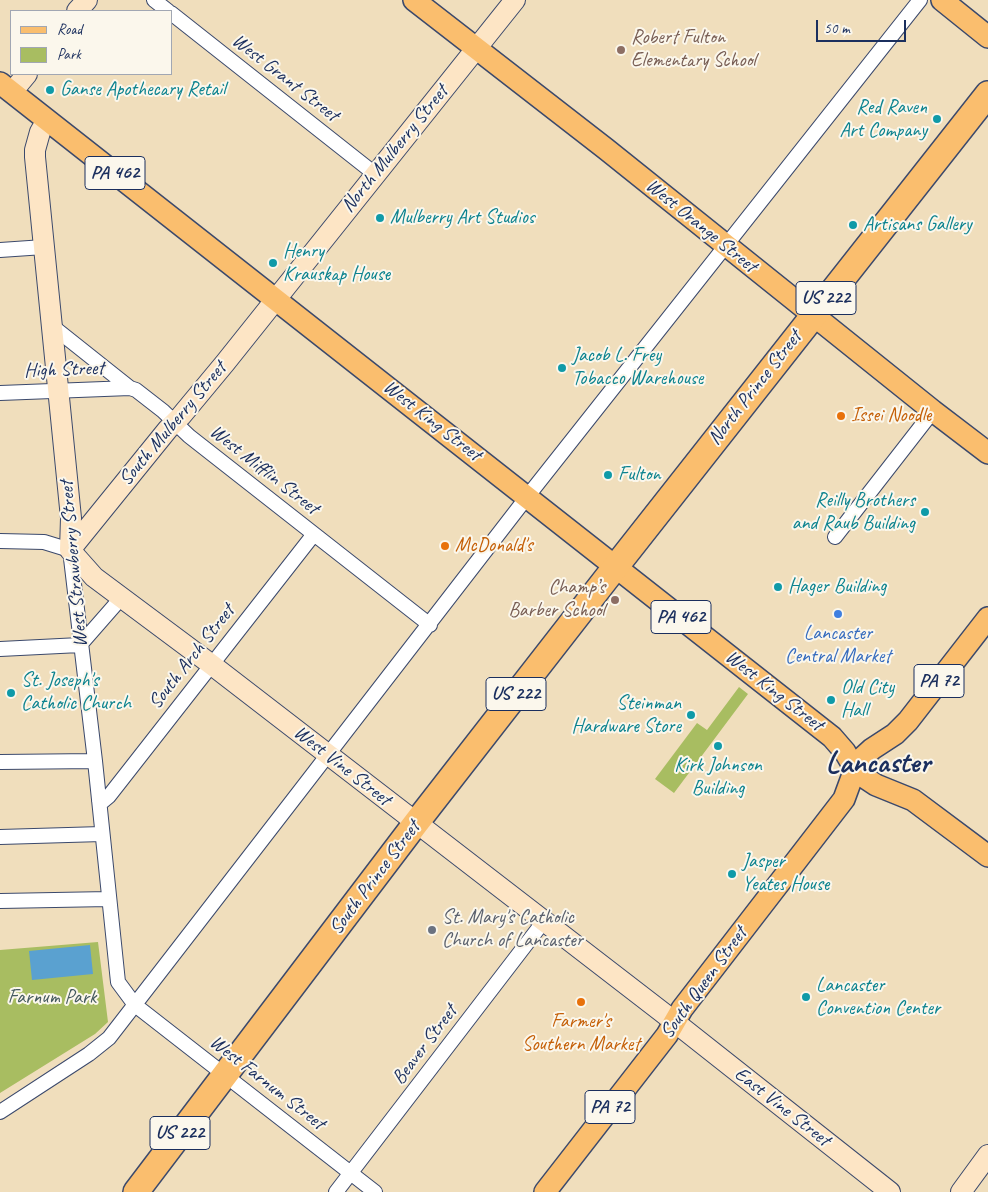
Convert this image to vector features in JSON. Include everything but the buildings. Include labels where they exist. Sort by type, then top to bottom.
[{"type":"highway","name":"North Prince Street","points":[[616,566],[988,94]]},
{"type":"highway","name":"South Prince Street","points":[[136,1192],[314,960],[416,823],[616,566]]},
{"type":"main road","name":"West Orange Street","points":[[414,0],[988,453]]},
{"type":"main road","points":[[942,0],[988,37]]},
{"type":"main road","name":"West King Street","points":[[4,91],[47,120],[832,737],[845,752],[855,769]]},
{"type":"main road","name":"PA 72","points":[[855,769],[861,759],[872,748],[895,734],[908,721],[988,618]]},
{"type":"main road","name":"PA 462","points":[[855,769],[876,785],[913,800],[988,856]]},
{"type":"main road","name":"South Queen Street","points":[[544,1192],[667,1035],[682,1009],[844,799],[855,769]]},
{"type":"street","points":[[78,10],[86,0]]},
{"type":"street","name":"West Grant Street","points":[[154,0],[167,10]]},
{"type":"street","name":"North Mulberry Street","points":[[276,299],[515,0]]},
{"type":"street","points":[[0,1112],[110,1038],[527,497],[920,0]]},
{"type":"street","name":"West Grant Street","points":[[172,14],[375,174]]},
{"type":"street","points":[[4,91],[26,75]]},
{"type":"street","name":"West Strawberry Street","points":[[47,120],[40,132],[35,150],[71,518],[70,550],[95,761],[118,982],[135,1005]]},
{"type":"street","points":[[0,250],[44,247]]},
{"type":"street","name":"South Mulberry Street","points":[[70,550],[276,299]]},
{"type":"street","name":"West Mifflin Street","points":[[52,326],[130,388],[150,400],[186,434],[430,625]]},
{"type":"street","name":"High Street","points":[[0,393],[130,388]]},
{"type":"street","points":[[836,537],[933,411]]},
{"type":"street","name":"South Arch Street","points":[[99,801],[103,801],[109,796],[314,534]]},
{"type":"street","points":[[0,541],[44,542],[70,550]]},
{"type":"street","name":"West Vine Street","points":[[70,550],[94,577],[212,665],[675,1022]]},
{"type":"street","points":[[0,649],[80,645],[122,597]]},
{"type":"street","points":[[0,762],[95,761]]},
{"type":"street","points":[[0,836],[102,834]]},
{"type":"street","points":[[0,901],[109,899]]},
{"type":"street","name":"Beaver Street","points":[[336,1192],[544,921]]},
{"type":"street","name":"West Farnum Street","points":[[135,1005],[375,1192]]},
{"type":"street","name":"East Vine Street","points":[[675,1022],[890,1192]]},
{"type":"street","points":[[961,1192],[988,1155]]},
{"type":"green space","points":[[739,687],[748,694],[674,793],[655,779],[697,723],[707,730]]},
{"type":"green space","name":"Farnum Park","points":[[98,942],[108,1022],[95,1034],[0,1093],[0,950]]},
{"type":"water","points":[[90,945],[93,974],[32,980],[29,951]]},
{"type":"place","name":"Robert Fulton Elementary School","points":[[621,50]]},
{"type":"place","name":"Ganse Apothecary Retail","points":[[50,90]]},
{"type":"place","name":"Red Raven Art Company","points":[[937,119]]},
{"type":"place","name":"Mulberry Art Studios","points":[[380,218]]},
{"type":"place","name":"Artisans Gallery","points":[[853,225]]},
{"type":"place","name":"Henry Krauskap House","points":[[273,263]]},
{"type":"place","name":"Jacob L. Frey Tobacco Warehouse","points":[[562,368]]},
{"type":"place","name":"Issei Noodle","points":[[841,416]]},
{"type":"place","name":"Fulton","points":[[608,475]]},
{"type":"place","name":"Reilly Brothers and Raub Building","points":[[925,512]]},
{"type":"place","name":"McDonald's","points":[[445,546]]},
{"type":"place","name":"Hager Building","points":[[778,587]]},
{"type":"place","name":"Champ’s Barber School","points":[[615,600]]},
{"type":"place","name":"Lancaster Central Market","points":[[838,614]]},
{"type":"place","name":"St. Joseph's Catholic Church","points":[[11,693]]},
{"type":"place","name":"Old City Hall","points":[[831,700]]},
{"type":"place","name":"Steinman Hardware Store","points":[[691,715]]},
{"type":"place","name":"Kirk Johnson Building","points":[[718,746]]},
{"type":"place","name":"Jasper Yeates House","points":[[732,874]]},
{"type":"place","name":"St. Mary's Catholic Church of Lancaster","points":[[432,930]]},
{"type":"place","name":"Lancaster Convention Center","points":[[806,997]]},
{"type":"place","name":"Farmer's Southern Market","points":[[581,1002]]},
{"type":"district","name":"Lancaster","points":[[878,764]]}]
